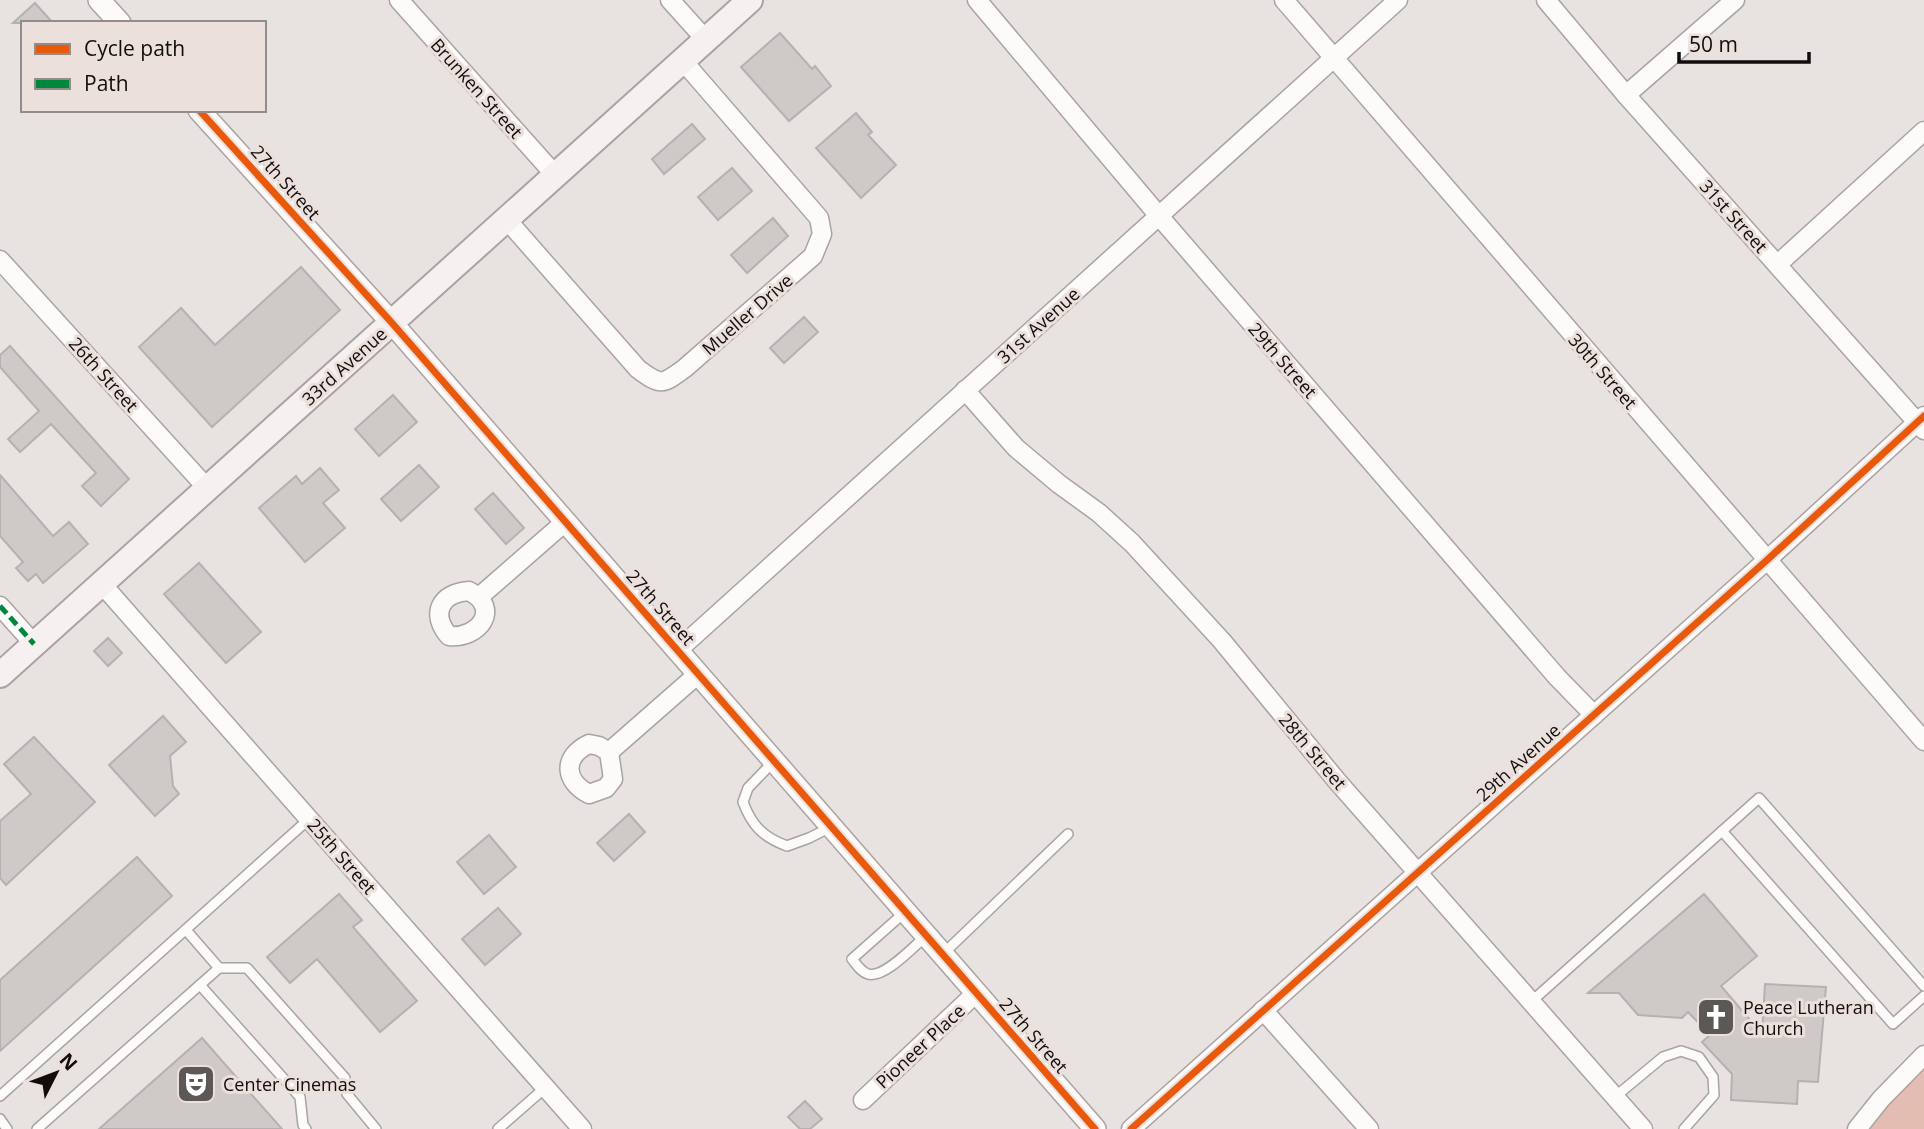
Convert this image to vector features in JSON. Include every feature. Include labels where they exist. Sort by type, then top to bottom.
[{"type":"main road","name":"33rd Avenue","points":[[0,675],[750,0]]},
{"type":"street","points":[[99,0],[118,21]]},
{"type":"street","name":"Brunken Street","points":[[399,0],[556,176]]},
{"type":"street","points":[[670,0],[706,40]]},
{"type":"street","name":"29th Street","points":[[976,0],[1557,677],[1594,715]]},
{"type":"street","name":"30th Street","points":[[1284,0],[1924,741]]},
{"type":"street","name":"31st Avenue","points":[[678,650],[1398,0]]},
{"type":"street","name":"31st Street","points":[[1546,0],[1626,95],[1922,423]]},
{"type":"street","points":[[1626,95],[1735,0]]},
{"type":"street","name":"Mueller Drive","points":[[507,220],[638,369],[655,382],[666,382],[685,368],[813,256],[822,234],[819,218],[683,61]]},
{"type":"street","name":"27th Street","points":[[201,112],[392,323],[1095,1129]]},
{"type":"street","points":[[1778,264],[1924,131]]},
{"type":"street","name":"26th Street","points":[[0,260],[207,488]]},
{"type":"street","name":"28th Street","points":[[965,390],[1016,448],[1099,513],[1132,543],[1222,641],[1337,781],[1643,1129]]},
{"type":"street","name":"29th Avenue","points":[[1131,1129],[1922,423]]},
{"type":"street","points":[[480,597],[565,522]]},
{"type":"street","name":"25th Street","points":[[101,583],[582,1129]]},
{"type":"street","points":[[0,606],[34,644]]},
{"type":"street","points":[[609,752],[698,674]]},
{"type":"street","name":"Pioneer Place","points":[[863,1100],[976,993]]},
{"type":"street","points":[[1263,1010],[1369,1129]]},
{"type":"street","points":[[1857,1129],[1881,1099],[1924,1055]]},
{"type":"lane","points":[[774,761],[748,788],[743,802],[755,827],[767,838],[786,846],[831,827]]},
{"type":"lane","points":[[1532,1001],[1759,798],[1924,986]]},
{"type":"lane","points":[[0,1097],[309,819]]},
{"type":"lane","points":[[1722,831],[1893,1024],[1924,996]]},
{"type":"lane","points":[[943,954],[1068,834]]},
{"type":"lane","points":[[905,912],[852,959],[859,968],[866,974],[877,975],[887,970],[926,936]]},
{"type":"lane","points":[[186,930],[219,968]]},
{"type":"lane","points":[[37,1129],[219,968],[247,968],[345,1078],[347,1094],[376,1129]]},
{"type":"lane","points":[[200,985],[300,1097],[303,1125],[306,1129]]},
{"type":"lane","points":[[1616,1096],[1663,1057],[1681,1051],[1699,1057],[1713,1077],[1714,1095],[1684,1129]]},
{"type":"lane","points":[[500,1128],[546,1087]]},
{"type":"lane","points":[[0,1119],[7,1129]]},
{"type":"shaded area","points":[[1924,1065],[1924,1129],[1869,1129],[1910,1077]]},
{"type":"building","points":[[35,3],[51,21],[21,21],[13,23]]},
{"type":"building","points":[[780,33],[812,69],[815,66],[831,86],[789,121],[741,67]]},
{"type":"building","points":[[856,113],[872,132],[868,135],[896,165],[861,198],[816,148]]},
{"type":"building","points":[[692,124],[705,139],[664,174],[652,159]]},
{"type":"building","points":[[732,168],[752,191],[718,220],[698,197]]},
{"type":"building","points":[[773,218],[788,236],[747,273],[731,255]]},
{"type":"building","points":[[301,267],[340,310],[212,427],[139,347],[181,308],[215,345]]},
{"type":"building","points":[[804,317],[818,332],[784,363],[770,348]]},
{"type":"building","points":[[10,346],[129,479],[101,506],[82,486],[96,473],[51,424],[20,452],[8,439],[39,411],[0,367],[0,355]]},
{"type":"building","points":[[393,395],[417,422],[379,456],[355,429]]},
{"type":"building","points":[[419,465],[439,487],[401,521],[381,499]]},
{"type":"building","points":[[320,468],[339,490],[323,503],[345,528],[305,562],[259,508],[296,476],[302,484]]},
{"type":"building","points":[[0,475],[53,536],[69,522],[88,544],[43,583],[36,574],[28,581],[16,568],[23,562],[0,536]]},
{"type":"building","points":[[493,493],[524,528],[506,544],[475,509]]},
{"type":"building","points":[[199,563],[261,632],[226,663],[164,594]]},
{"type":"building","points":[[108,638],[122,653],[108,666],[94,651]]},
{"type":"building","points":[[163,716],[186,742],[170,756],[173,786],[179,794],[155,816],[109,765]]},
{"type":"building","points":[[34,737],[95,802],[6,885],[0,878],[0,821],[31,794],[4,764]]},
{"type":"building","points":[[629,814],[645,832],[614,861],[597,843]]},
{"type":"building","points":[[489,835],[516,867],[484,894],[457,862]]},
{"type":"building","points":[[137,857],[172,896],[0,1051],[0,980]]},
{"type":"building","points":[[339,894],[362,920],[353,927],[417,1001],[380,1032],[317,959],[290,983],[267,957]]},
{"type":"building","points":[[1704,894],[1757,956],[1721,986],[1762,1034],[1765,984],[1826,987],[1818,1082],[1798,1081],[1797,1104],[1731,1100],[1732,1074],[1702,1042],[1710,1035],[1688,1012],[1682,1018],[1638,1015],[1619,993],[1588,993]]},
{"type":"building","points":[[498,908],[521,934],[485,965],[462,939]]},
{"type":"building","name":"Center Cinemas","points":[[202,1038],[282,1129],[99,1129]]},
{"type":"building","points":[[805,1101],[822,1119],[810,1129],[800,1129],[788,1117]]},
{"type":"marked path","points":[[0,606],[34,644]]},
{"type":"cycle path","points":[[201,112],[392,323],[1095,1129]]},
{"type":"cycle path","points":[[1131,1129],[1767,560],[1924,416]]},
{"type":"place","name":"Peace Lutheran Church","points":[[1716,1017]]},
{"type":"place","name":"Center Cinemas","points":[[196,1084]]}]
